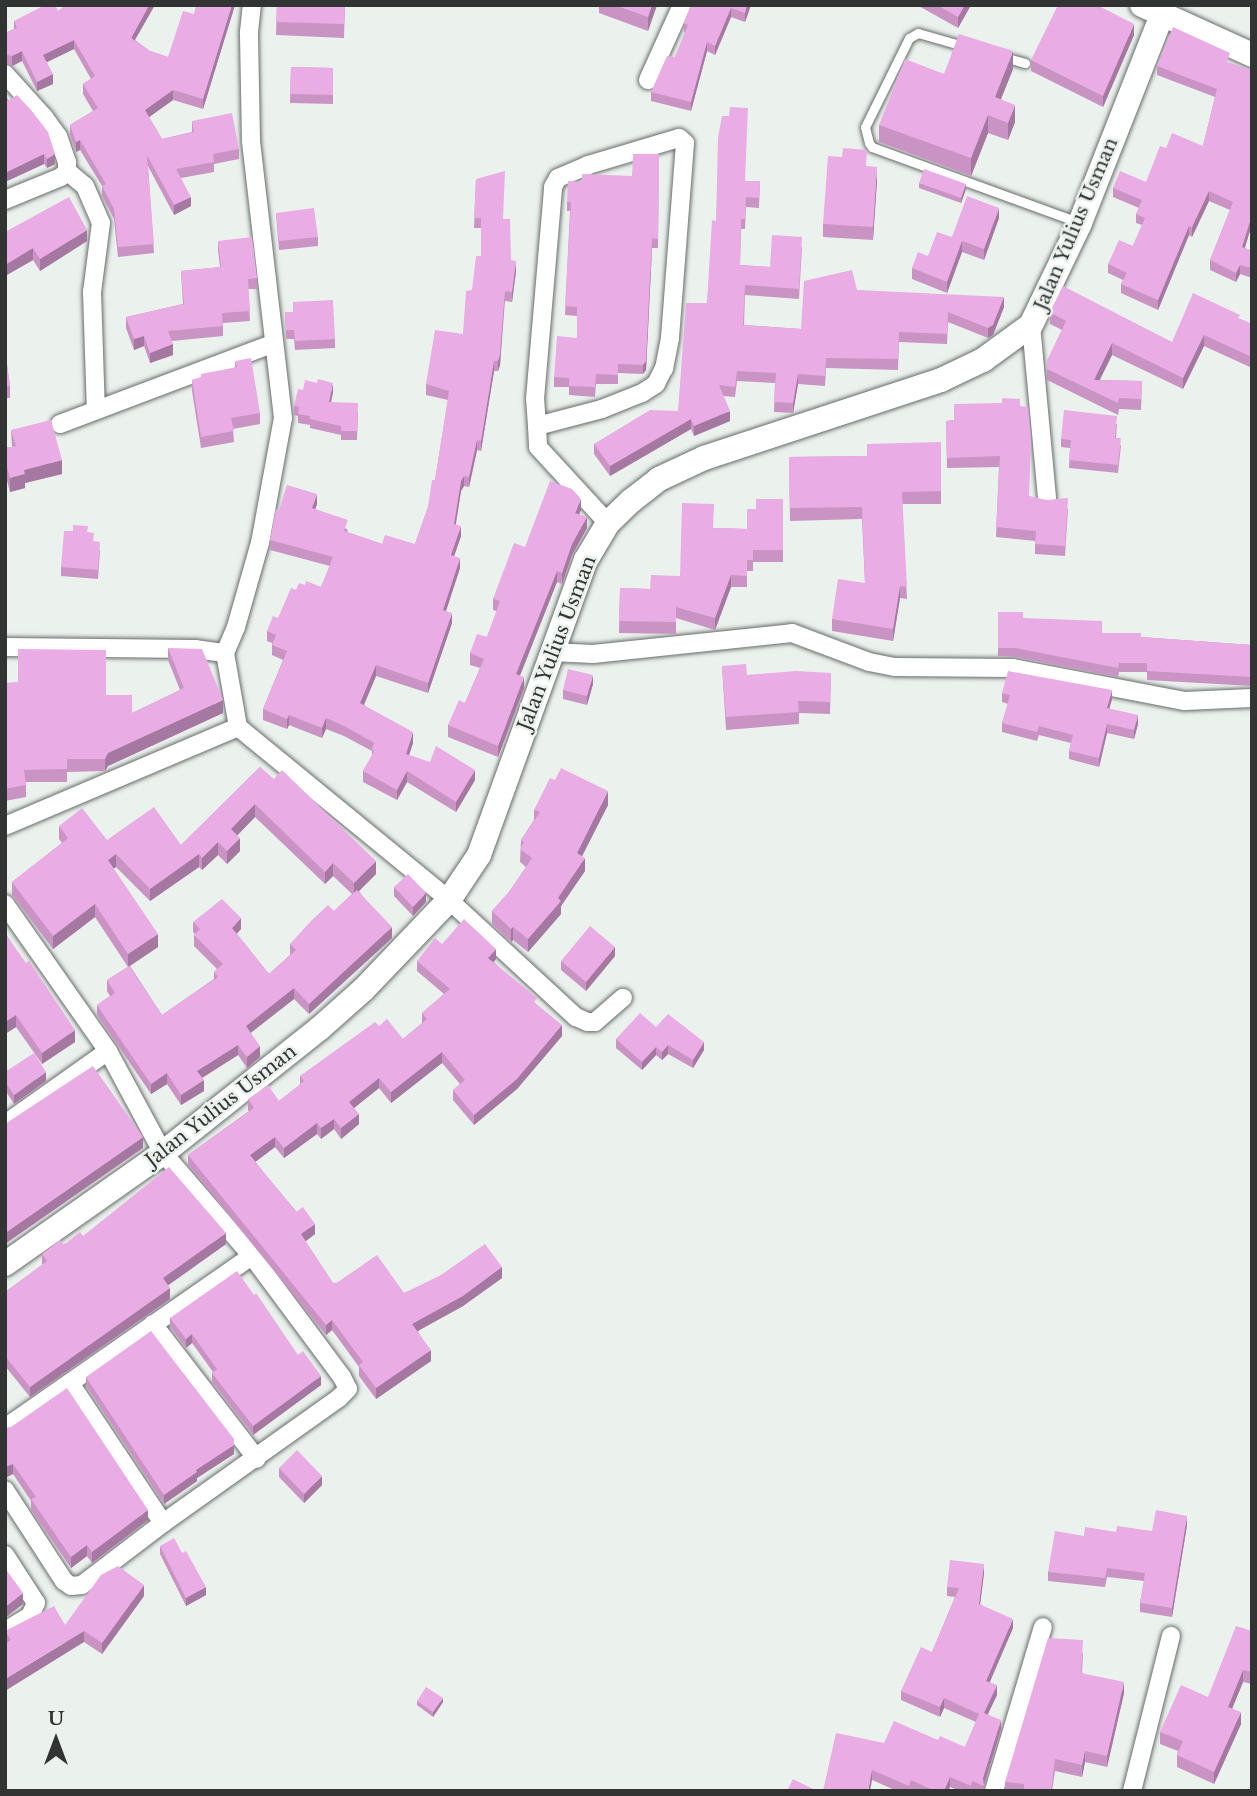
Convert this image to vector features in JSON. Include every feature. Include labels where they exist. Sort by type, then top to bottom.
[{"type":"street","points":[[252,5],[249,32],[251,140],[283,418],[260,542],[236,627],[225,653],[238,727],[449,900],[576,1017],[595,1022],[623,998]]},
{"type":"street","points":[[648,80],[682,5]]},
{"type":"street","points":[[1152,10],[1252,55]]},
{"type":"street","name":"Jalan Yulius Usman","points":[[5,1264],[163,1153],[319,1029],[363,990],[449,900],[479,855],[586,560],[608,523],[659,479],[704,458],[941,380],[983,360],[1031,325],[1080,223],[1152,10]]},
{"type":"street","points":[[5,200],[61,177],[67,171],[67,162],[58,136],[44,117],[9,85]]},
{"type":"street","points":[[537,426],[601,410],[642,393],[656,384],[664,368],[670,338],[685,142],[679,138],[588,165],[558,178],[553,187],[535,399],[538,447],[608,523]]},
{"type":"street","points":[[67,171],[85,186],[100,213],[92,292],[96,410]]},
{"type":"street","points":[[1031,325],[1047,499]]},
{"type":"street","points":[[60,424],[274,343]]},
{"type":"street","points":[[551,652],[593,654],[792,632],[869,662],[895,667],[1013,668],[1185,701],[1252,698]]},
{"type":"street","points":[[5,647],[195,649],[225,653]]},
{"type":"street","points":[[5,826],[238,727]]},
{"type":"street","points":[[5,904],[108,1051],[163,1153],[252,1256],[342,1377],[348,1389],[257,1459],[163,1523],[82,1585],[71,1586],[64,1581],[5,1490]]},
{"type":"street","points":[[5,1124],[108,1051]]},
{"type":"street","points":[[5,1428],[252,1256]]},
{"type":"street","points":[[153,1324],[257,1459]]},
{"type":"street","points":[[70,1382],[163,1523]]},
{"type":"street","points":[[5,1555],[36,1603],[30,1616],[5,1631]]},
{"type":"street","points":[[994,1791],[1043,1627]]},
{"type":"street","points":[[1132,1791],[1171,1636]]},
{"type":"lane","points":[[974,49],[918,33],[909,38],[865,127],[869,143],[872,147],[1080,223]]},
{"type":"lane","points":[[999,56],[1025,63]]},
{"type":"building","points":[[45,5],[55,5],[58,11],[66,5],[149,5],[131,38],[150,51],[168,57],[183,11],[194,14],[196,5],[232,5],[203,99],[173,90],[145,110],[162,139],[194,132],[192,121],[232,113],[239,149],[213,154],[214,162],[176,169],[191,197],[174,205],[147,155],[154,244],[118,247],[114,209],[102,186],[106,184],[80,140],[76,142],[70,125],[98,108],[83,84],[95,76],[74,40],[43,55],[53,74],[37,82],[22,51],[12,56],[5,54],[5,33],[17,28],[14,21]]},
{"type":"building","points":[[277,5],[345,5],[344,24],[276,22]]},
{"type":"building","points":[[614,5],[652,5],[648,17]]},
{"type":"building","points":[[691,5],[747,5],[745,13],[731,8],[715,46],[707,42],[691,102],[651,92],[667,56],[675,57],[688,25],[684,23]]},
{"type":"building","points":[[937,5],[965,5],[958,17]]},
{"type":"building","points":[[1058,5],[1097,5],[1134,24],[1103,96],[1031,60]]},
{"type":"building","points":[[1173,27],[1230,53],[1227,62],[1252,71],[1252,215],[1242,247],[1252,251],[1252,268],[1240,265],[1236,273],[1210,260],[1233,202],[1209,191],[1192,227],[1189,226],[1158,300],[1121,284],[1127,273],[1108,264],[1119,240],[1133,246],[1145,218],[1136,214],[1142,200],[1113,188],[1120,171],[1146,182],[1160,146],[1166,148],[1172,133],[1203,146],[1217,89],[1157,66]]},
{"type":"building","points":[[959,34],[1013,51],[995,97],[1015,105],[1008,123],[988,115],[971,158],[879,125],[905,59],[944,74]]},
{"type":"building","points":[[291,67],[333,68],[333,95],[290,94]]},
{"type":"building","points":[[5,95],[8,101],[17,95],[31,110],[48,132],[55,154],[47,159],[44,154],[5,173]]},
{"type":"building","points":[[730,107],[748,108],[745,181],[760,181],[759,198],[746,197],[745,219],[741,219],[740,265],[770,267],[772,235],[802,237],[799,289],[745,285],[743,325],[801,329],[804,281],[852,270],[857,290],[1004,297],[993,325],[988,328],[948,312],[947,334],[899,332],[898,359],[826,358],[825,376],[798,374],[793,403],[774,402],[776,373],[737,371],[735,387],[719,385],[730,411],[694,426],[691,419],[610,466],[594,444],[650,410],[678,411],[686,303],[707,303],[712,220],[716,221],[718,138],[722,116],[729,116]]},
{"type":"building","points":[[843,148],[867,150],[866,166],[877,167],[873,227],[823,224],[828,156],[842,157]]},
{"type":"building","points":[[633,154],[659,154],[658,239],[652,238],[646,361],[643,365],[618,364],[618,375],[596,374],[595,387],[569,386],[569,378],[554,377],[557,336],[577,338],[577,307],[565,306],[571,202],[567,202],[568,181],[582,182],[582,174],[632,176]]},
{"type":"building","points":[[924,169],[966,184],[961,198],[919,183]]},
{"type":"building","points":[[505,171],[503,219],[510,219],[511,260],[516,261],[512,292],[505,291],[500,355],[498,361],[494,361],[481,441],[477,440],[469,477],[464,476],[461,481],[454,524],[461,526],[451,555],[460,558],[443,610],[452,613],[428,683],[376,665],[360,703],[413,732],[406,754],[430,762],[436,746],[475,770],[456,802],[407,771],[397,790],[363,771],[374,751],[374,743],[378,745],[344,726],[326,718],[322,728],[289,715],[287,719],[263,709],[287,651],[272,645],[276,635],[267,631],[273,616],[278,618],[291,588],[296,590],[299,583],[305,585],[306,581],[321,587],[333,557],[270,540],[276,509],[279,510],[287,485],[317,494],[312,508],[348,520],[344,531],[382,544],[385,535],[415,544],[428,507],[432,480],[435,480],[449,391],[426,384],[435,330],[463,334],[466,291],[472,290],[476,256],[481,256],[481,218],[474,218],[476,179]]},
{"type":"building","points":[[967,196],[999,208],[984,249],[962,241],[947,282],[912,268],[918,252],[928,256],[937,232],[952,237]]},
{"type":"building","points":[[69,197],[87,230],[40,259],[33,248],[5,265],[5,232]]},
{"type":"building","points":[[314,208],[318,237],[279,241],[276,213]]},
{"type":"building","points":[[252,237],[257,278],[248,279],[250,311],[222,313],[223,326],[168,331],[173,344],[150,353],[144,336],[134,339],[126,317],[184,304],[181,271],[221,267],[218,241]]},
{"type":"building","points":[[1063,286],[1172,342],[1193,293],[1240,315],[1238,318],[1252,324],[1252,357],[1204,335],[1183,378],[1112,343],[1094,380],[1142,381],[1141,399],[1119,398],[1118,403],[1047,369],[1047,361],[1066,321],[1050,312]]},
{"type":"building","points":[[333,300],[335,339],[295,341],[294,330],[286,330],[285,312],[293,312],[293,302]]},
{"type":"building","points":[[5,350],[10,386],[5,387]]},
{"type":"building","points":[[251,358],[260,413],[231,418],[234,431],[201,437],[192,380],[201,377],[201,374],[237,367],[235,361]]},
{"type":"building","points":[[318,379],[333,383],[329,402],[358,403],[357,431],[341,431],[341,426],[298,414],[299,407],[294,406],[298,389],[303,390],[305,380],[317,383]]},
{"type":"building","points":[[1002,398],[1020,399],[1020,406],[1028,407],[1031,441],[1029,496],[1047,500],[1068,498],[1065,546],[1035,544],[1036,531],[996,527],[1000,456],[947,458],[946,421],[954,420],[954,404],[1002,403]]},
{"type":"building","points":[[1064,410],[1117,416],[1115,438],[1121,438],[1118,465],[1069,460],[1071,440],[1061,439]]},
{"type":"building","points":[[51,420],[62,460],[24,470],[25,474],[10,478],[5,448],[16,446],[11,430]]},
{"type":"building","points":[[941,442],[941,491],[902,492],[907,587],[900,586],[893,629],[832,619],[838,579],[865,583],[862,507],[790,508],[789,457],[867,456],[867,444]]},
{"type":"building","points":[[550,481],[572,489],[581,499],[575,513],[587,517],[572,544],[562,573],[557,571],[516,674],[524,677],[498,746],[448,725],[459,700],[465,703],[484,659],[470,653],[477,634],[487,637],[500,601],[493,599],[514,543],[525,547]]},
{"type":"building","points":[[756,499],[783,499],[783,550],[753,550],[753,560],[747,560],[747,576],[731,575],[715,618],[676,607],[676,622],[619,621],[620,588],[650,589],[651,575],[680,576],[682,503],[714,504],[713,528],[747,529],[747,509],[756,509]]},
{"type":"building","points":[[73,525],[88,526],[87,532],[94,533],[93,541],[100,542],[98,570],[61,567],[64,531],[73,531]]},
{"type":"building","points":[[998,612],[1023,612],[1023,618],[1102,621],[1102,633],[1141,633],[1141,637],[1252,645],[1252,677],[1147,671],[1147,663],[1119,663],[1118,668],[1015,648],[998,648]]},
{"type":"building","points":[[168,648],[202,649],[223,700],[108,753],[105,759],[67,759],[67,769],[24,770],[26,785],[5,789],[5,683],[18,682],[18,649],[106,650],[106,695],[132,695],[132,713],[184,688]]},
{"type":"building","points":[[746,664],[747,675],[796,671],[831,673],[830,702],[798,701],[799,712],[726,717],[722,666]]},
{"type":"building","points":[[568,669],[593,675],[587,696],[563,690]]},
{"type":"building","points":[[1008,671],[1112,690],[1107,708],[1138,715],[1134,730],[1107,724],[1099,758],[1069,751],[1073,735],[1039,726],[1037,732],[1002,723],[1010,695],[1002,693]]},
{"type":"building","points":[[260,767],[274,779],[282,770],[376,861],[354,883],[333,863],[325,872],[255,804],[231,829],[240,838],[227,851],[218,842],[202,858],[199,854],[150,889],[116,854],[108,860],[158,934],[128,954],[95,904],[53,936],[12,882],[68,838],[59,826],[82,808],[107,840],[154,807],[181,845]]},
{"type":"building","points":[[561,768],[608,791],[577,853],[585,858],[558,898],[561,901],[528,939],[513,927],[511,929],[492,911],[509,892],[532,858],[520,849],[524,842],[521,840],[540,812],[534,810],[550,778],[555,780]]},
{"type":"building","points":[[408,874],[426,893],[413,907],[394,887]]},
{"type":"building","points":[[357,890],[392,927],[309,1004],[294,988],[246,1026],[260,1046],[247,1057],[238,1045],[197,1071],[204,1080],[181,1095],[167,1073],[151,1084],[97,1005],[115,993],[107,980],[129,966],[162,1015],[218,977],[214,972],[223,964],[194,935],[200,929],[193,922],[222,899],[241,918],[232,928],[269,974],[296,950],[290,944],[310,922],[328,905],[334,911]]},
{"type":"building","points":[[464,919],[496,949],[488,958],[537,998],[534,1002],[562,1025],[517,1079],[474,1115],[453,1090],[465,1080],[442,1052],[391,1092],[379,1078],[349,1102],[359,1114],[341,1128],[334,1119],[321,1128],[317,1123],[284,1148],[275,1137],[250,1155],[296,1212],[303,1207],[315,1224],[301,1234],[333,1283],[377,1255],[404,1293],[441,1275],[485,1244],[502,1267],[463,1296],[412,1324],[431,1350],[376,1388],[359,1365],[363,1362],[332,1320],[326,1325],[188,1155],[254,1108],[248,1099],[268,1085],[279,1101],[304,1081],[300,1076],[375,1022],[379,1026],[387,1019],[403,1039],[427,1019],[422,1013],[450,989],[417,961],[435,938],[442,944]]},
{"type":"building","points":[[590,926],[615,947],[586,982],[561,961]]},
{"type":"building","points":[[5,933],[26,963],[29,961],[75,1030],[42,1053],[16,1015],[5,1022]]},
{"type":"building","points":[[640,1013],[656,1027],[668,1014],[704,1042],[693,1060],[668,1045],[662,1052],[656,1047],[642,1062],[616,1039]]},
{"type":"building","points":[[34,1053],[46,1072],[14,1095],[5,1081],[5,1072]]},
{"type":"building","points":[[93,1066],[143,1137],[5,1233],[5,1124]]},
{"type":"building","points":[[169,1167],[226,1233],[163,1278],[170,1288],[30,1387],[5,1356],[5,1292],[47,1261],[42,1254],[60,1240],[64,1245],[80,1232],[83,1236]]},
{"type":"building","points":[[237,1271],[254,1295],[256,1293],[298,1355],[303,1351],[321,1376],[253,1426],[212,1373],[217,1369],[192,1334],[186,1339],[170,1318]]},
{"type":"building","points":[[151,1331],[234,1439],[234,1445],[164,1495],[86,1377]]},
{"type":"building","points":[[67,1388],[148,1510],[92,1552],[87,1545],[71,1557],[31,1499],[36,1497],[13,1464],[5,1467],[5,1428],[11,1427]]},
{"type":"building","points":[[297,1450],[322,1476],[304,1494],[279,1468]]},
{"type":"building","points":[[1156,1510],[1187,1516],[1172,1608],[1140,1603],[1145,1573],[1107,1568],[1105,1578],[1048,1572],[1055,1531],[1084,1536],[1085,1527],[1116,1532],[1117,1526],[1152,1531]]},
{"type":"building","points":[[174,1538],[182,1553],[186,1551],[206,1587],[186,1598],[160,1546]]},
{"type":"building","points":[[950,1560],[984,1564],[979,1604],[1013,1619],[986,1681],[997,1685],[984,1713],[1001,1720],[983,1778],[984,1786],[972,1781],[971,1786],[950,1777],[944,1791],[935,1791],[911,1780],[909,1786],[872,1770],[868,1791],[823,1791],[836,1733],[884,1743],[894,1721],[938,1740],[940,1736],[965,1747],[979,1714],[944,1698],[940,1707],[901,1691],[921,1647],[932,1652],[959,1588],[947,1587]]},
{"type":"building","points":[[118,1566],[144,1585],[102,1643],[84,1631],[5,1679],[5,1644],[11,1640],[5,1631],[54,1606],[65,1625],[101,1575]]},
{"type":"building","points":[[5,1568],[23,1593],[5,1607]]},
{"type":"building","points":[[1236,1626],[1252,1631],[1252,1672],[1243,1670],[1228,1707],[1241,1712],[1214,1772],[1177,1755],[1183,1741],[1160,1732],[1181,1685],[1208,1697]]},
{"type":"building","points":[[1048,1638],[1083,1640],[1081,1673],[1124,1682],[1107,1756],[1085,1751],[1082,1765],[1055,1759],[1051,1791],[1024,1791],[1024,1784],[1005,1782]]},
{"type":"building","points":[[426,1687],[443,1698],[433,1712],[417,1701]]},
{"type":"building","points":[[793,1779],[817,1791],[787,1791]]}]
